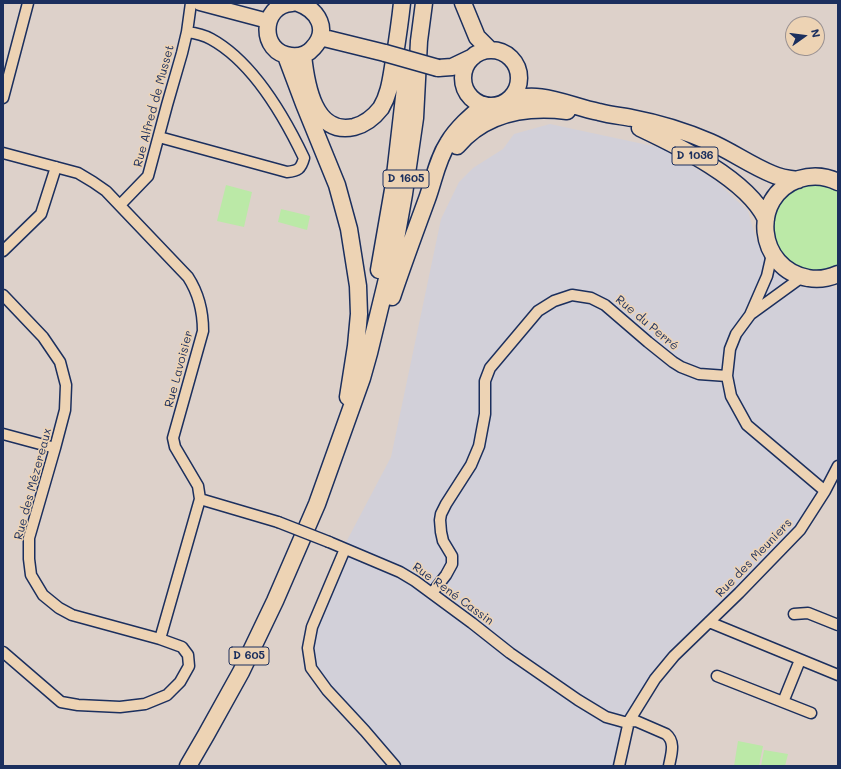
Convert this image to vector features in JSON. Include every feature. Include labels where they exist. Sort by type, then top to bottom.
[{"type":"main road","points":[[200,3],[268,21]]},
{"type":"main road","points":[[292,3],[279,7],[268,21],[268,38],[272,46],[278,52],[286,56],[303,55],[311,51],[320,37],[321,29],[317,9],[298,3]]},
{"type":"main road","points":[[303,55],[309,92],[318,112],[327,122],[342,128],[361,125],[369,121],[381,107],[390,85],[402,3]]},
{"type":"main road","name":"D 1605","points":[[348,399],[371,310],[394,184],[404,107],[413,3]]},
{"type":"main road","name":"D 1605","points":[[369,353],[394,250],[404,194],[415,118],[419,41],[424,3]]},
{"type":"main road","points":[[463,3],[477,37],[490,50]]},
{"type":"main road","points":[[320,37],[438,68],[453,77],[476,102],[484,105],[500,105],[508,101],[514,95],[519,78],[513,61],[507,55],[498,51],[490,50],[481,52],[452,67],[438,68]]},
{"type":"main road","points":[[286,56],[337,185],[349,229],[358,286],[359,314],[348,399]]},
{"type":"main road","points":[[465,89],[463,81],[464,72],[467,64],[473,57]]},
{"type":"main road","name":"D 1036","points":[[517,69],[529,83],[550,98]]},
{"type":"main road","name":"D 1036","points":[[508,101],[514,98],[531,96],[550,98],[609,115],[630,118],[672,128],[709,141],[771,174],[798,180]]},
{"type":"main road","points":[[369,353],[392,299],[434,178],[437,165],[449,142],[484,105]]},
{"type":"main road","points":[[434,178],[459,144],[478,127],[494,118],[507,114],[547,108],[576,112],[593,111]]},
{"type":"main road","name":"D 1036","points":[[609,115],[664,139],[702,160],[750,197],[762,210],[766,219]]},
{"type":"main road","points":[[837,275],[816,279],[802,277],[786,269],[772,254],[766,235],[766,219],[769,209],[777,195],[785,187],[798,180],[808,177],[821,177],[838,182]]},
{"type":"main road","name":"D 605","points":[[188,766],[241,672],[278,595],[317,504],[362,378],[369,353]]},
{"type":"main road","name":"D 605","points":[[180,766],[226,686],[268,602],[304,518],[348,399]]},
{"type":"street","points":[[3,98],[28,3]]},
{"type":"street","name":"Rue Alfred de Musset","points":[[120,205],[148,176],[187,32],[191,3]]},
{"type":"street","points":[[159,137],[287,172],[296,172],[301,167],[304,158],[292,132],[272,100],[252,74],[233,54],[211,39],[187,32]]},
{"type":"street","name":"Rue Lavoisier","points":[[3,153],[78,174],[93,182],[106,191],[120,205],[188,277],[201,304],[203,331],[172,438],[175,447],[198,486],[200,499]]},
{"type":"street","points":[[3,251],[42,214],[56,167]]},
{"type":"street","points":[[772,254],[767,276],[750,315],[736,334],[730,349],[727,376],[731,396],[747,425],[826,491]]},
{"type":"street","points":[[750,315],[764,303],[802,277]]},
{"type":"street","name":"Rue des Mézereaux","points":[[3,295],[43,337],[60,362],[66,385],[65,410],[29,538],[31,575],[43,595],[58,608],[72,615],[160,639],[182,647],[188,655],[189,666],[180,682],[168,695],[145,704],[120,707],[78,705],[62,702],[3,652]]},
{"type":"street","name":"Rue du Perré","points":[[432,593],[446,575],[452,564],[452,556],[443,541],[441,532],[441,514],[471,465],[479,446],[485,414],[485,381],[490,368],[538,312],[554,301],[572,295],[591,298],[605,305],[648,342],[681,367],[698,374],[727,376]]},
{"type":"street","points":[[3,434],[55,448]]},
{"type":"street","name":"Rue des Meuniers","points":[[619,766],[629,721],[655,679],[674,656],[800,530],[826,491],[838,466]]},
{"type":"street","points":[[160,639],[200,499]]},
{"type":"street","name":"Rue René Cassin","points":[[200,499],[278,522],[400,572],[432,593],[510,653],[572,696],[606,717],[620,721],[636,721],[671,737],[673,742],[669,766]]},
{"type":"street","points":[[345,549],[312,627],[308,648],[312,668],[327,690],[395,766]]},
{"type":"street","points":[[794,614],[808,613],[838,625]]},
{"type":"street","points":[[709,622],[838,675]]},
{"type":"street","points":[[783,702],[800,660]]},
{"type":"street","points":[[717,676],[811,713]]},
{"type":"shaded area","points":[[550,124],[662,148],[715,180],[748,211],[756,239],[764,256],[773,268],[781,275],[801,287],[833,287],[838,291],[838,470],[809,525],[778,560],[680,657],[660,680],[633,720],[624,766],[392,766],[309,667],[309,626],[343,548],[391,457],[441,219],[459,182],[473,168],[503,149],[514,134]]},
{"type":"green space","points":[[819,182],[838,188],[838,268],[820,273],[796,269],[778,252],[771,228],[777,204],[795,187]]},
{"type":"green space","points":[[226,185],[252,192],[244,227],[217,221]]},
{"type":"green space","points":[[281,209],[310,216],[307,230],[278,222]]},
{"type":"green space","points":[[738,741],[763,746],[759,766],[734,766]]},
{"type":"green space","points":[[764,750],[788,754],[785,766],[761,766]]}]
